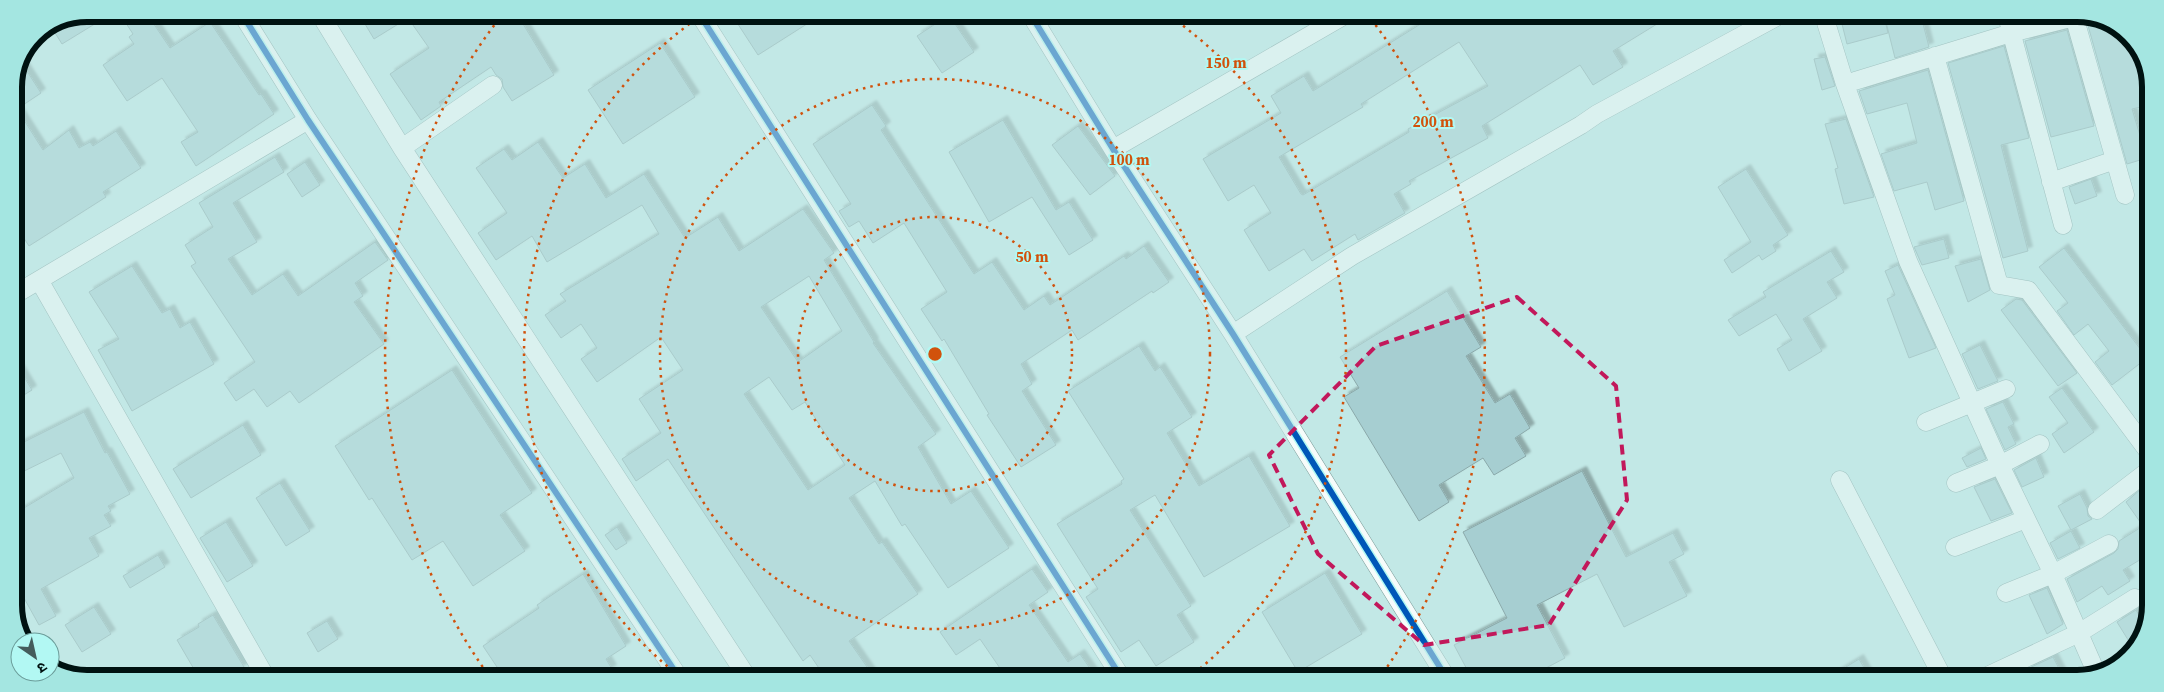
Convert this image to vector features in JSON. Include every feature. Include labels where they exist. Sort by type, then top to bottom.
[{"type":"street","points":[[247,22],[308,120],[674,670]]},
{"type":"street","points":[[325,22],[402,148],[743,670]]},
{"type":"street","points":[[705,22],[1117,670]]},
{"type":"street","points":[[1035,22],[1113,149],[1233,334],[1442,670]]},
{"type":"street","points":[[1113,149],[1332,22]]},
{"type":"street","points":[[1233,334],[1352,256],[1581,126],[1596,114],[1767,22]]},
{"type":"street","points":[[1826,22],[1845,84],[1908,261],[1971,403],[2053,574],[2094,667]]},
{"type":"street","points":[[1845,84],[1935,56],[2009,25],[2034,22]]},
{"type":"street","points":[[2076,22],[2125,196]]},
{"type":"street","points":[[2009,25],[2063,225]]},
{"type":"street","points":[[1935,56],[1999,285],[2028,290],[2142,443]]},
{"type":"street","points":[[402,148],[493,85]]},
{"type":"street","points":[[22,290],[308,120]]},
{"type":"street","points":[[2051,182],[2115,160]]},
{"type":"street","points":[[39,280],[262,670]]},
{"type":"street","points":[[1926,422],[2006,389]]},
{"type":"street","points":[[1956,483],[2000,465],[2040,444]]},
{"type":"street","points":[[2097,510],[2142,476]]},
{"type":"street","points":[[1840,480],[1939,670]]},
{"type":"street","points":[[1955,547],[2026,519]]},
{"type":"street","points":[[2006,593],[2053,574],[2109,544]]},
{"type":"street","points":[[2000,670],[2079,633],[2135,598]]},
{"type":"highlighted area","points":[[1517,297],[1616,386],[1627,500],[1549,625],[1424,645],[1318,554],[1269,455],[1376,346]]},
{"type":"building","points":[[98,22],[62,44],[54,31],[75,24]]},
{"type":"building","points":[[125,22],[152,22],[170,48],[210,22],[274,114],[196,166],[181,142],[198,132],[162,78],[127,101],[103,65],[134,44],[129,37],[133,34]]},
{"type":"building","points":[[364,22],[402,22],[374,39]]},
{"type":"building","points":[[411,22],[522,22],[554,75],[512,101],[503,87],[502,79],[496,75],[491,67],[439,102],[441,106],[421,120],[390,74],[429,48]]},
{"type":"building","points":[[737,22],[810,22],[758,55]]},
{"type":"building","points":[[938,22],[954,22],[974,52],[942,73],[917,36]]},
{"type":"building","points":[[1424,22],[1660,22],[1613,51],[1623,67],[1593,85],[1580,65],[1482,126],[1488,138],[1409,181],[1411,184],[1394,194],[1405,213],[1358,240],[1355,234],[1312,261],[1304,249],[1269,271],[1244,230],[1271,213],[1254,185],[1228,201],[1203,159],[1281,113],[1271,96],[1304,76],[1313,91]],"holes":[[[1459,42],[1488,86],[1408,129],[1409,132],[1303,195],[1279,157],[1363,107],[1361,104]]]},
{"type":"building","points":[[1842,22],[1885,22],[1888,33],[1847,44]]},
{"type":"building","points":[[1886,22],[1923,22],[1929,47],[1895,58]]},
{"type":"building","points":[[2087,24],[2109,31],[2125,45],[2137,62],[2141,83],[2141,107],[2132,109],[2141,139],[2141,160],[2127,164]]},
{"type":"building","points":[[2067,30],[2094,126],[2051,137],[2025,41]]},
{"type":"building","points":[[660,43],[695,97],[623,144],[588,90]]},
{"type":"building","points":[[2004,46],[2029,138],[2001,145],[2028,251],[2003,258],[1948,63]]},
{"type":"building","points":[[1825,57],[1835,86],[1822,90],[1814,59]]},
{"type":"building","points":[[25,69],[41,93],[22,106],[22,87]]},
{"type":"building","points":[[1928,70],[1964,201],[1935,210],[1927,182],[1894,191],[1881,154],[1917,143],[1907,103],[1867,114],[1859,91]]},
{"type":"building","points":[[872,105],[886,126],[881,130],[974,274],[992,262],[1024,310],[1044,296],[1050,305],[1124,256],[1126,259],[1144,246],[1169,282],[1153,293],[1152,291],[1078,340],[1072,330],[1021,364],[1032,384],[1022,391],[1056,445],[1021,467],[987,415],[989,414],[944,339],[942,341],[921,309],[947,292],[904,223],[873,243],[859,221],[849,227],[839,211],[851,204],[813,144]]},
{"type":"building","points":[[22,117],[43,150],[69,130],[79,148],[90,142],[93,146],[116,131],[141,168],[103,192],[106,197],[29,246],[22,236]]},
{"type":"building","points":[[1846,119],[1874,197],[1844,204],[1835,169],[1838,168],[1825,124]]},
{"type":"building","points":[[1003,120],[1056,210],[1069,202],[1093,240],[1069,255],[1032,197],[989,222],[949,152]]},
{"type":"building","points":[[1078,126],[1115,176],[1090,195],[1052,145]]},
{"type":"building","points":[[538,142],[563,178],[585,164],[606,198],[644,174],[685,238],[718,217],[739,251],[803,209],[834,253],[824,260],[873,343],[936,434],[918,447],[951,504],[971,491],[1009,548],[948,588],[905,524],[902,526],[875,481],[849,498],[879,544],[882,542],[918,594],[849,641],[869,670],[820,670],[810,655],[803,661],[668,459],[636,481],[622,459],[661,433],[639,399],[683,370],[661,337],[597,382],[581,359],[597,348],[581,324],[561,338],[545,315],[566,301],[560,294],[659,234],[642,205],[547,262],[532,236],[496,260],[478,233],[507,213],[476,168],[504,149],[512,160]],"holes":[[[809,276],[842,331],[798,362],[761,307]],[[769,377],[792,410],[805,402],[845,465],[808,490],[744,394]]]},
{"type":"building","points":[[275,157],[284,172],[233,203],[257,242],[228,259],[252,295],[283,274],[298,296],[375,242],[388,260],[355,283],[363,296],[354,302],[384,344],[299,403],[290,391],[267,407],[254,389],[236,401],[224,383],[255,362],[191,266],[196,263],[185,245],[213,227],[199,203]]},
{"type":"building","points":[[305,162],[320,185],[302,197],[287,174]]},
{"type":"building","points":[[1746,169],[1788,235],[1773,245],[1776,251],[1762,260],[1759,255],[1732,273],[1724,260],[1751,242],[1718,187]]},
{"type":"building","points":[[2091,179],[2097,196],[2075,204],[2069,187]]},
{"type":"building","points":[[1944,239],[1949,258],[1922,265],[1914,247]]},
{"type":"building","points":[[2064,248],[2142,351],[2142,362],[2112,385],[2095,362],[2109,351],[2088,324],[2074,335],[2057,311],[2068,303],[2039,267]]},
{"type":"building","points":[[1831,251],[1844,272],[1827,282],[1837,298],[1803,319],[1822,351],[1789,371],[1777,349],[1792,340],[1776,314],[1739,336],[1728,320],[1766,297],[1763,292]]},
{"type":"building","points":[[1981,259],[1990,290],[1968,302],[1955,266]]},
{"type":"building","points":[[1898,265],[1936,348],[1909,358],[1887,299],[1895,295],[1885,271]]},
{"type":"building","points":[[132,266],[162,313],[170,309],[180,328],[190,322],[214,364],[132,411],[98,350],[119,339],[89,292]]},
{"type":"building","points":[[1447,291],[1481,347],[1466,356],[1495,403],[1510,394],[1530,428],[1515,438],[1526,456],[1494,475],[1483,458],[1439,485],[1449,502],[1419,521],[1344,397],[1359,388],[1340,357]]},
{"type":"building","points":[[2016,299],[2022,300],[2077,373],[2058,386],[2001,310]]},
{"type":"building","points":[[1980,345],[1998,381],[1978,389],[1962,354]]},
{"type":"building","points":[[1139,346],[1155,371],[1160,367],[1192,417],[1167,433],[1199,486],[1249,456],[1290,526],[1204,577],[1155,495],[1130,510],[1191,606],[1177,615],[1194,642],[1156,666],[1139,640],[1121,652],[1086,597],[1098,589],[1057,524],[1122,484],[1121,481],[1124,479],[1068,391]]},
{"type":"building","points":[[452,370],[532,493],[500,515],[525,551],[473,586],[443,541],[412,560],[372,498],[369,500],[335,446]]},
{"type":"building","points":[[23,374],[32,390],[23,396]]},
{"type":"building","points":[[2062,388],[2094,432],[2064,453],[2052,434],[2068,423],[2049,397]]},
{"type":"building","points":[[2003,402],[2014,424],[2008,427],[2016,444],[2005,450],[1986,409]]},
{"type":"building","points":[[84,412],[105,453],[107,452],[130,494],[108,506],[111,511],[104,515],[111,526],[89,538],[99,556],[41,589],[56,616],[39,625],[23,599],[23,509],[74,478],[61,453],[23,472],[23,443]]},
{"type":"building","points":[[243,425],[261,455],[191,498],[173,469]]},
{"type":"building","points":[[1981,448],[1986,459],[1967,467],[1962,458]]},
{"type":"building","points":[[2036,458],[2044,477],[2022,487],[2014,470]]},
{"type":"building","points":[[1582,471],[1626,557],[1673,533],[1684,554],[1669,562],[1687,596],[1624,627],[1597,574],[1537,605],[1565,658],[1542,670],[1467,670],[1454,645],[1507,618],[1463,532]]},
{"type":"building","points":[[1995,479],[2012,513],[1991,521],[1974,487]]},
{"type":"building","points":[[280,483],[310,531],[286,546],[256,498]]},
{"type":"building","points":[[2141,489],[2142,524],[2126,502]]},
{"type":"building","points":[[2080,494],[2087,508],[2088,516],[2092,519],[2071,530],[2058,506]]},
{"type":"building","points":[[226,522],[253,566],[227,582],[200,538]]},
{"type":"building","points":[[617,527],[627,543],[616,550],[605,535]]},
{"type":"building","points":[[2142,527],[2142,559],[2123,570],[2130,581],[2108,595],[2102,586],[2077,602],[2067,579],[2114,553],[2118,549],[2119,541]]},
{"type":"building","points":[[2071,531],[2080,548],[2058,559],[2050,543]]},
{"type":"building","points":[[158,555],[165,567],[130,588],[123,576]]},
{"type":"building","points":[[1032,569],[1048,592],[1029,605],[1068,662],[1080,654],[1091,670],[1001,670],[980,639],[956,655],[940,632]]},
{"type":"building","points":[[1325,573],[1362,634],[1301,670],[1297,670],[1262,612]]},
{"type":"building","points":[[583,574],[626,646],[606,659],[612,669],[499,670],[483,646],[539,608],[537,605]]},
{"type":"building","points":[[2047,588],[2063,624],[2047,634],[2029,595]]},
{"type":"building","points":[[94,607],[111,634],[82,652],[65,625]]},
{"type":"building","points":[[2136,610],[2140,617],[2130,643],[2117,622]]},
{"type":"building","points":[[213,615],[244,667],[239,670],[194,670],[177,640],[199,627],[198,624]]},
{"type":"building","points":[[327,621],[338,639],[318,652],[307,633]]},
{"type":"building","points":[[2053,657],[2060,670],[2028,670]]},
{"type":"building","points":[[1859,659],[1865,670],[1841,670]]},
{"type":"cycle path","points":[[247,22],[308,120],[674,670]]},
{"type":"cycle path","points":[[704,22],[1117,670]]},
{"type":"cycle path","points":[[1035,22],[1113,149],[1233,334],[1442,670]]}]
